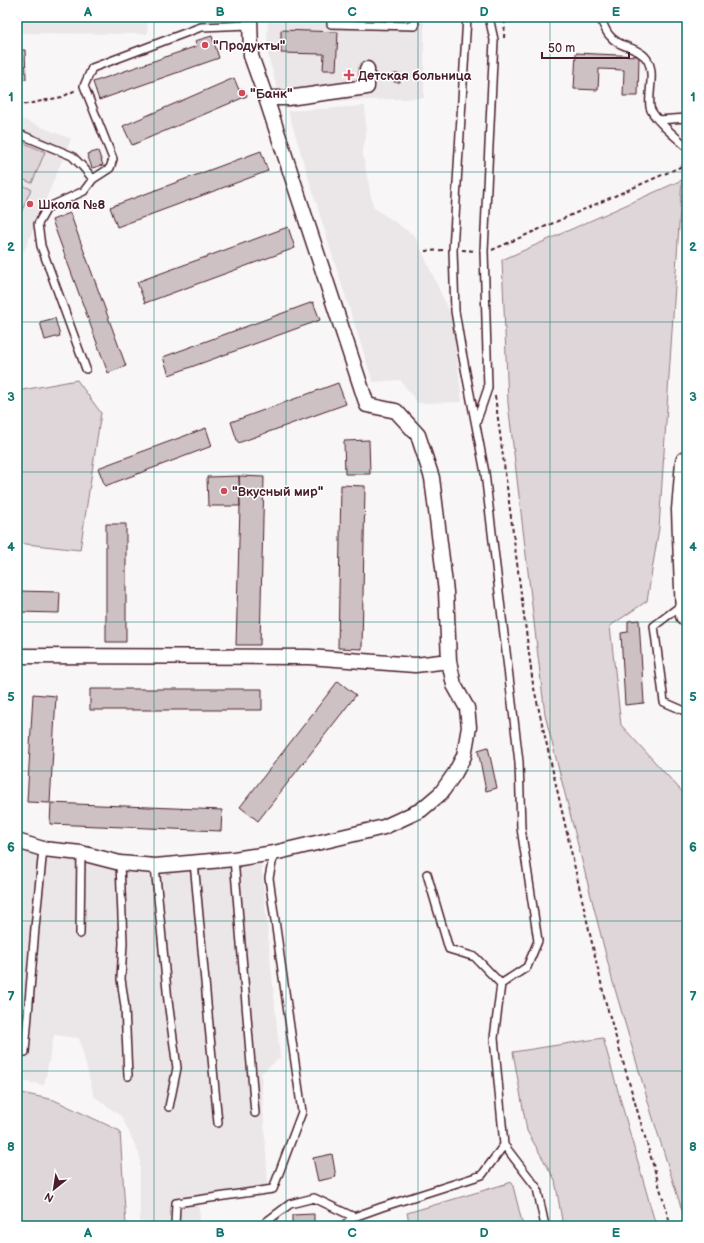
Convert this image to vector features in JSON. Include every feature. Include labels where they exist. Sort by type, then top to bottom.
[{"type":"highway","points":[[687,462],[683,510],[687,608]]},
{"type":"street","points":[[17,841],[43,850],[81,852],[120,863],[154,866],[234,859],[274,853],[384,827],[421,810],[441,793],[455,773],[464,756],[469,727],[467,708],[454,685],[449,661],[446,592],[432,478],[418,435],[414,430],[396,411],[367,405],[251,56],[250,21]]},
{"type":"street","points":[[266,98],[288,98],[367,88],[367,69]]},
{"type":"street","points":[[17,656],[309,658],[415,665],[449,661]]},
{"type":"lane","points":[[332,17],[331,24],[414,26],[414,17]]},
{"type":"lane","points":[[467,17],[453,250],[455,311],[485,472],[519,762],[521,828],[538,941],[527,968],[501,984]]},
{"type":"lane","points":[[476,424],[488,388],[484,251],[494,40],[489,17]]},
{"type":"lane","points":[[600,17],[610,36],[615,41],[643,54],[648,61],[651,70],[650,108],[658,120],[687,147]]},
{"type":"lane","points":[[86,369],[41,246],[38,224],[47,208],[84,191],[93,180],[110,168],[113,159],[84,86],[92,68],[201,26],[250,21]]},
{"type":"lane","points":[[658,120],[687,118]]},
{"type":"lane","points":[[17,133],[72,156],[93,180]]},
{"type":"lane","points":[[687,608],[654,626],[664,702],[687,712]]},
{"type":"lane","points":[[25,1052],[43,850]]},
{"type":"lane","points":[[80,934],[81,852]]},
{"type":"lane","points":[[175,1226],[176,1203],[273,1189],[302,1112],[269,878],[274,853]]},
{"type":"lane","points":[[234,859],[255,1113]]},
{"type":"lane","points":[[194,862],[218,1123]]},
{"type":"lane","points":[[120,863],[123,943],[121,979],[125,1007],[128,1076]]},
{"type":"lane","points":[[154,866],[168,1001],[177,1068],[169,1107]]},
{"type":"lane","points":[[427,874],[449,949],[475,957],[501,984]]},
{"type":"lane","points":[[501,984],[494,1038],[504,1145],[536,1188],[545,1226]]},
{"type":"lane","points":[[343,1226],[354,1217],[482,1175],[504,1145]]},
{"type":"lane","points":[[266,1226],[266,1222],[290,1204],[314,1198],[354,1217]]},
{"type":"path","points":[[503,40],[505,17]]},
{"type":"path","points":[[17,106],[62,97],[84,86]]},
{"type":"path","points":[[491,250],[687,164]]},
{"type":"path","points":[[495,393],[533,684],[605,1000],[671,1226]]},
{"type":"shaded area","points":[[17,17],[148,17],[147,34],[17,33]]},
{"type":"shaded area","name":"Детская больница","points":[[268,17],[424,17],[424,98],[281,103],[267,51]]},
{"type":"shaded area","points":[[365,106],[366,138],[362,150],[373,207],[415,236],[452,318],[462,402],[418,403],[400,380],[373,382],[288,111]]},
{"type":"shaded area","name":"Школа №8","points":[[17,117],[71,139],[17,268]]},
{"type":"shaded area","points":[[17,140],[45,152],[32,183],[17,177]]},
{"type":"shaded area","points":[[682,180],[659,528],[647,601],[610,626],[621,725],[687,797],[687,1008],[684,1101],[687,1153],[687,1226],[652,1115],[612,979],[545,715],[508,403],[502,260]]},
{"type":"shaded area","points":[[17,183],[31,189],[17,222]]},
{"type":"shaded area","points":[[77,380],[101,413],[80,550],[17,543],[17,391]]},
{"type":"shaded area","points":[[17,847],[138,872],[261,863],[280,1058],[261,1073],[268,1186],[199,1196],[200,1226],[140,1226],[140,1156],[122,1117],[94,1096],[79,1038],[54,1035],[44,1085],[17,1080]]},
{"type":"shaded area","points":[[603,1038],[656,1226],[563,1226],[555,1180],[527,1131],[513,1052]]},
{"type":"shaded area","points":[[17,1092],[54,1100],[120,1131],[126,1226],[17,1226]]},
{"type":"shaded area","points":[[512,1182],[523,1226],[410,1226],[407,1213]]},
{"type":"building","points":[[281,30],[338,32],[336,70],[323,70],[324,54],[281,53]]},
{"type":"building","points":[[212,36],[219,58],[99,100],[93,82],[197,46],[195,41]]},
{"type":"building","points":[[17,50],[25,50],[26,79],[17,79]]},
{"type":"building","points":[[576,53],[639,56],[638,96],[623,96],[624,70],[599,69],[598,90],[574,89]]},
{"type":"building","points":[[393,74],[400,74],[400,82],[394,82]]},
{"type":"building","points":[[234,78],[239,90],[243,88],[247,96],[132,145],[123,126]]},
{"type":"building","points":[[98,151],[103,165],[92,168],[87,154]]},
{"type":"building","points":[[261,151],[268,171],[117,227],[110,207]]},
{"type":"building","points":[[70,213],[126,366],[108,373],[52,220]]},
{"type":"building","points":[[288,227],[295,248],[145,303],[137,282]]},
{"type":"building","points":[[313,302],[320,320],[169,375],[163,357]]},
{"type":"building","points":[[55,318],[60,336],[45,340],[40,322]]},
{"type":"building","points":[[338,383],[346,404],[238,443],[231,422]]},
{"type":"building","points":[[206,428],[212,446],[105,486],[98,468]]},
{"type":"building","points":[[369,440],[370,474],[345,474],[344,441]]},
{"type":"building","points":[[239,476],[264,477],[260,645],[236,645],[240,506]]},
{"type":"building","name":"\"Вкусный мир\"","points":[[239,476],[240,506],[208,506],[207,477]]},
{"type":"building","points":[[341,485],[365,486],[362,649],[338,648]]},
{"type":"building","points":[[106,524],[126,524],[126,642],[106,642]]},
{"type":"building","points":[[17,591],[60,592],[59,613],[17,612]]},
{"type":"building","points":[[639,620],[644,703],[625,705],[621,633],[628,632],[628,621]]},
{"type":"building","points":[[338,681],[356,695],[258,821],[240,807]]},
{"type":"building","points":[[90,689],[262,689],[262,710],[90,710]]},
{"type":"building","points":[[33,694],[56,696],[50,803],[27,802]]},
{"type":"building","points":[[488,747],[497,788],[486,791],[478,750]]},
{"type":"building","points":[[51,803],[222,810],[221,831],[50,824]]},
{"type":"building","points":[[332,1154],[336,1177],[318,1181],[313,1158]]},
{"type":"building","points":[[314,1214],[314,1226],[292,1226],[292,1215]]},
{"type":"place","name":"\"Продукты\"","points":[[205,45]]},
{"type":"place","name":"Детская больница","points":[[349,75]]},
{"type":"place","name":"\"Банк\"","points":[[242,93]]},
{"type":"place","name":"Школа №8","points":[[30,204]]},
{"type":"place","name":"\"Вкусный мир\"","points":[[224,491]]}]
